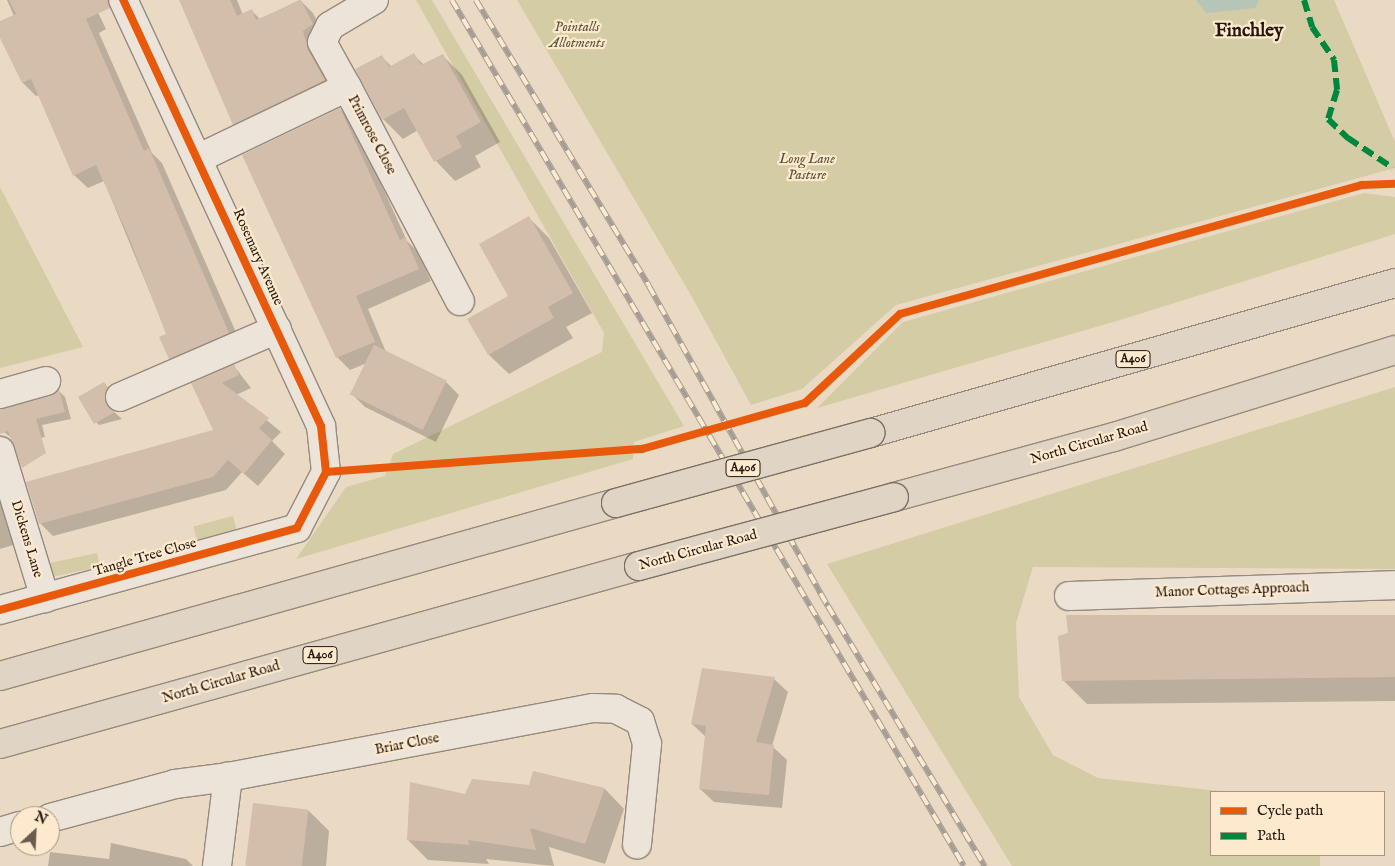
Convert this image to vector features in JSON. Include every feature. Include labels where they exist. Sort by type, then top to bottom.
[{"type":"highway","name":"A406","points":[[0,676],[871,433],[1395,282]]},
{"type":"highway","name":"North Circular Road","points":[[0,744],[639,566],[1114,437],[1395,350]]},
{"type":"street","name":"Rosemary Avenue","points":[[124,0],[199,158],[321,426],[326,472],[297,528]]},
{"type":"street","points":[[347,87],[322,42],[330,26],[374,0]]},
{"type":"street","name":"Primrose Close","points":[[199,158],[347,87],[460,301]]},
{"type":"street","points":[[120,397],[277,329]]},
{"type":"street","points":[[0,394],[46,381]]},
{"type":"street","name":"Dickens Lane","points":[[0,451],[46,598]]},
{"type":"street","name":"Tangle Tree Close","points":[[0,610],[297,528]]},
{"type":"street","name":"Manor Cottages Approach","points":[[1069,596],[1395,585]]},
{"type":"street","name":"Briar Close","points":[[60,815],[175,784],[228,777],[593,708],[616,709],[640,721],[647,744],[637,845]]},
{"type":"street","points":[[217,866],[228,777]]},
{"type":"green space","points":[[416,0],[432,0],[684,426],[634,442],[633,459],[296,559],[346,487],[385,476],[393,454],[602,352],[604,333]]},
{"type":"green space","name":"Long Lane Pasture","points":[[517,0],[1334,0],[1395,142],[1395,168],[896,305],[802,389],[751,405],[692,297]]},
{"type":"green space","points":[[0,187],[83,347],[0,368]]},
{"type":"green space","points":[[1364,193],[1395,197],[1395,234],[1120,320],[817,408],[903,322]]},
{"type":"green space","points":[[1395,387],[1395,569],[1033,567],[1016,623],[1019,697],[1053,755],[1098,778],[1220,791],[1210,791],[1210,856],[1320,856],[1320,866],[1012,866],[827,564]]},
{"type":"green space","points":[[233,516],[237,531],[198,542],[193,527]]},
{"type":"green space","points":[[97,553],[100,567],[48,578],[45,564]]},
{"type":"shaded area","points":[[1196,0],[1259,0],[1255,8],[1206,13]]},
{"type":"building","points":[[9,0],[108,0],[110,8],[86,19],[144,151],[149,148],[229,333],[169,359],[159,337],[166,334],[128,235],[96,165],[73,176],[31,79],[22,83],[0,38],[0,21],[16,14]]},
{"type":"building","points":[[179,0],[230,0],[237,16],[252,9],[256,20],[301,0],[313,24],[303,31],[308,50],[325,80],[233,125]]},
{"type":"building","points":[[414,53],[421,65],[443,54],[481,122],[456,136],[462,147],[434,162],[404,108],[382,120],[355,69],[382,55],[389,67]]},
{"type":"building","points":[[340,108],[400,240],[405,237],[419,269],[356,296],[375,342],[336,358],[242,155]]},
{"type":"building","points":[[529,216],[573,293],[548,307],[554,318],[488,355],[467,319],[508,296],[479,244]]},
{"type":"building","points":[[374,345],[447,381],[423,430],[350,394]]},
{"type":"building","points":[[234,364],[239,375],[222,383],[269,418],[259,428],[272,440],[244,474],[228,460],[213,477],[39,524],[26,482],[213,430],[191,383]]},
{"type":"building","points":[[104,382],[108,388],[106,403],[115,412],[94,424],[78,397]]},
{"type":"building","points":[[59,389],[65,412],[36,419],[46,453],[22,468],[8,431],[0,434],[0,409],[50,396]]},
{"type":"building","points":[[1066,615],[1395,615],[1395,677],[1062,681],[1058,636],[1068,633]]},
{"type":"building","points":[[702,668],[775,677],[756,742],[774,745],[769,795],[699,789],[706,726],[691,724]]},
{"type":"building","points":[[533,771],[605,788],[585,844],[530,828],[536,850],[468,840],[470,845],[407,840],[410,782],[465,794],[472,779],[529,785]]},
{"type":"building","points":[[253,803],[309,810],[302,866],[245,866]]},
{"type":"railway","points":[[452,0],[964,866]]},
{"type":"railway","points":[[476,0],[649,286],[828,606],[985,866]]},
{"type":"marked path","points":[[1304,0],[1312,27],[1334,60],[1337,90],[1328,119],[1348,138],[1393,168]]},
{"type":"cycle path","points":[[0,610],[297,528],[326,472],[321,426],[123,0]]},
{"type":"cycle path","points":[[326,472],[642,449],[805,403],[900,314],[1362,185],[1395,184]]},
{"type":"district","name":"Finchley","points":[[1249,32]]},
{"type":"park label","name":"Pointalls Allotments","points":[[577,36]]}]
